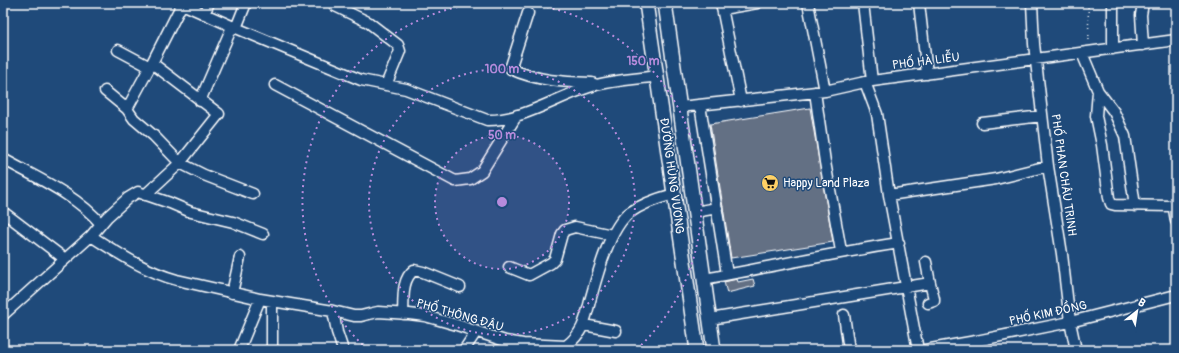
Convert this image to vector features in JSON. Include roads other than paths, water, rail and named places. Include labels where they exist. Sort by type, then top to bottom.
[{"type":"main road","name":"ĐƯỜNG HÙNG VƯƠNG","points":[[646,3],[658,76],[697,350]]},
{"type":"main road","name":"ĐƯỜNG HÙNG VƯƠNG","points":[[666,9],[714,350]]},
{"type":"main road","points":[[648,18],[666,9]]},
{"type":"street","points":[[204,14],[209,3]]},
{"type":"street","points":[[200,100],[246,3]]},
{"type":"street","points":[[740,101],[722,6],[757,3]]},
{"type":"street","points":[[808,3],[820,91],[825,162],[841,252]]},
{"type":"street","points":[[863,3],[868,81],[877,114],[889,195],[908,287],[918,350]]},
{"type":"street","points":[[919,3],[927,74]]},
{"type":"street","name":"PHỐ PHAN CHÂU TRINH","points":[[1032,3],[1036,60],[1048,166],[1062,254],[1070,322],[1076,350]]},
{"type":"street","points":[[1142,3],[1141,15],[1143,45]]},
{"type":"street","points":[[127,109],[151,65],[181,4],[361,80],[406,89],[487,120],[517,115],[596,85],[658,76]]},
{"type":"street","points":[[335,6],[368,22],[398,45],[400,51],[386,85]]},
{"type":"street","points":[[1113,6],[1114,49]]},
{"type":"street","points":[[528,13],[511,69],[524,75],[559,82],[592,83],[596,85]]},
{"type":"street","name":"PHỐ HÀ LIỄU","points":[[680,107],[820,91],[868,81],[1036,60],[1176,40]]},
{"type":"street","points":[[118,50],[151,65],[181,84],[219,114],[180,163],[145,195]]},
{"type":"street","points":[[1086,53],[1098,91],[1114,112],[1125,136],[1135,206]]},
{"type":"street","points":[[276,84],[455,181],[470,179],[482,171],[517,115]]},
{"type":"street","points":[[105,91],[127,109],[134,119],[154,136],[180,163],[204,175],[253,194]]},
{"type":"street","points":[[1098,91],[1096,116],[1111,204],[1171,206],[1174,209],[1176,221]]},
{"type":"street","points":[[700,105],[727,274]]},
{"type":"street","points":[[982,123],[1042,116]]},
{"type":"street","points":[[3,159],[85,207],[101,224]]},
{"type":"street","points":[[889,195],[996,179],[1048,166]]},
{"type":"street","points":[[3,315],[91,236],[101,224],[133,194],[138,192],[191,212],[233,222],[263,234]]},
{"type":"street","name":"PHỐ THÔNG ĐẬU","points":[[91,236],[124,256],[165,277],[232,293],[354,316],[378,312],[425,316],[514,343],[565,348],[577,336],[584,325],[598,273],[612,235],[619,223],[630,212],[644,204],[674,194]]},
{"type":"street","points":[[695,212],[717,208]]},
{"type":"street","points":[[3,212],[65,259]]},
{"type":"street","points":[[509,267],[529,275],[552,263],[558,253],[562,234],[565,230],[575,227],[612,235]]},
{"type":"street","points":[[704,279],[841,252],[899,243]]},
{"type":"street","points":[[232,293],[240,257]]},
{"type":"street","points":[[926,262],[934,299],[934,301],[928,303]]},
{"type":"street","points":[[403,314],[404,285],[410,273],[414,270],[423,272],[460,287]]},
{"type":"street","points":[[710,319],[930,283]]},
{"type":"street","name":"PHỐ KIM ĐỒNG","points":[[925,350],[1070,322],[1176,296]]},
{"type":"street","points":[[239,350],[260,299]]},
{"type":"street","points":[[272,301],[272,350]]},
{"type":"street","points":[[333,311],[337,332],[343,350]]},
{"type":"street","points":[[844,315],[849,350]]},
{"type":"street","points":[[584,325],[616,331]]},
{"type":"street","points":[[464,350],[476,332]]},
{"type":"place","name":"Happy Land Plaza","points":[[770,183]]}]
